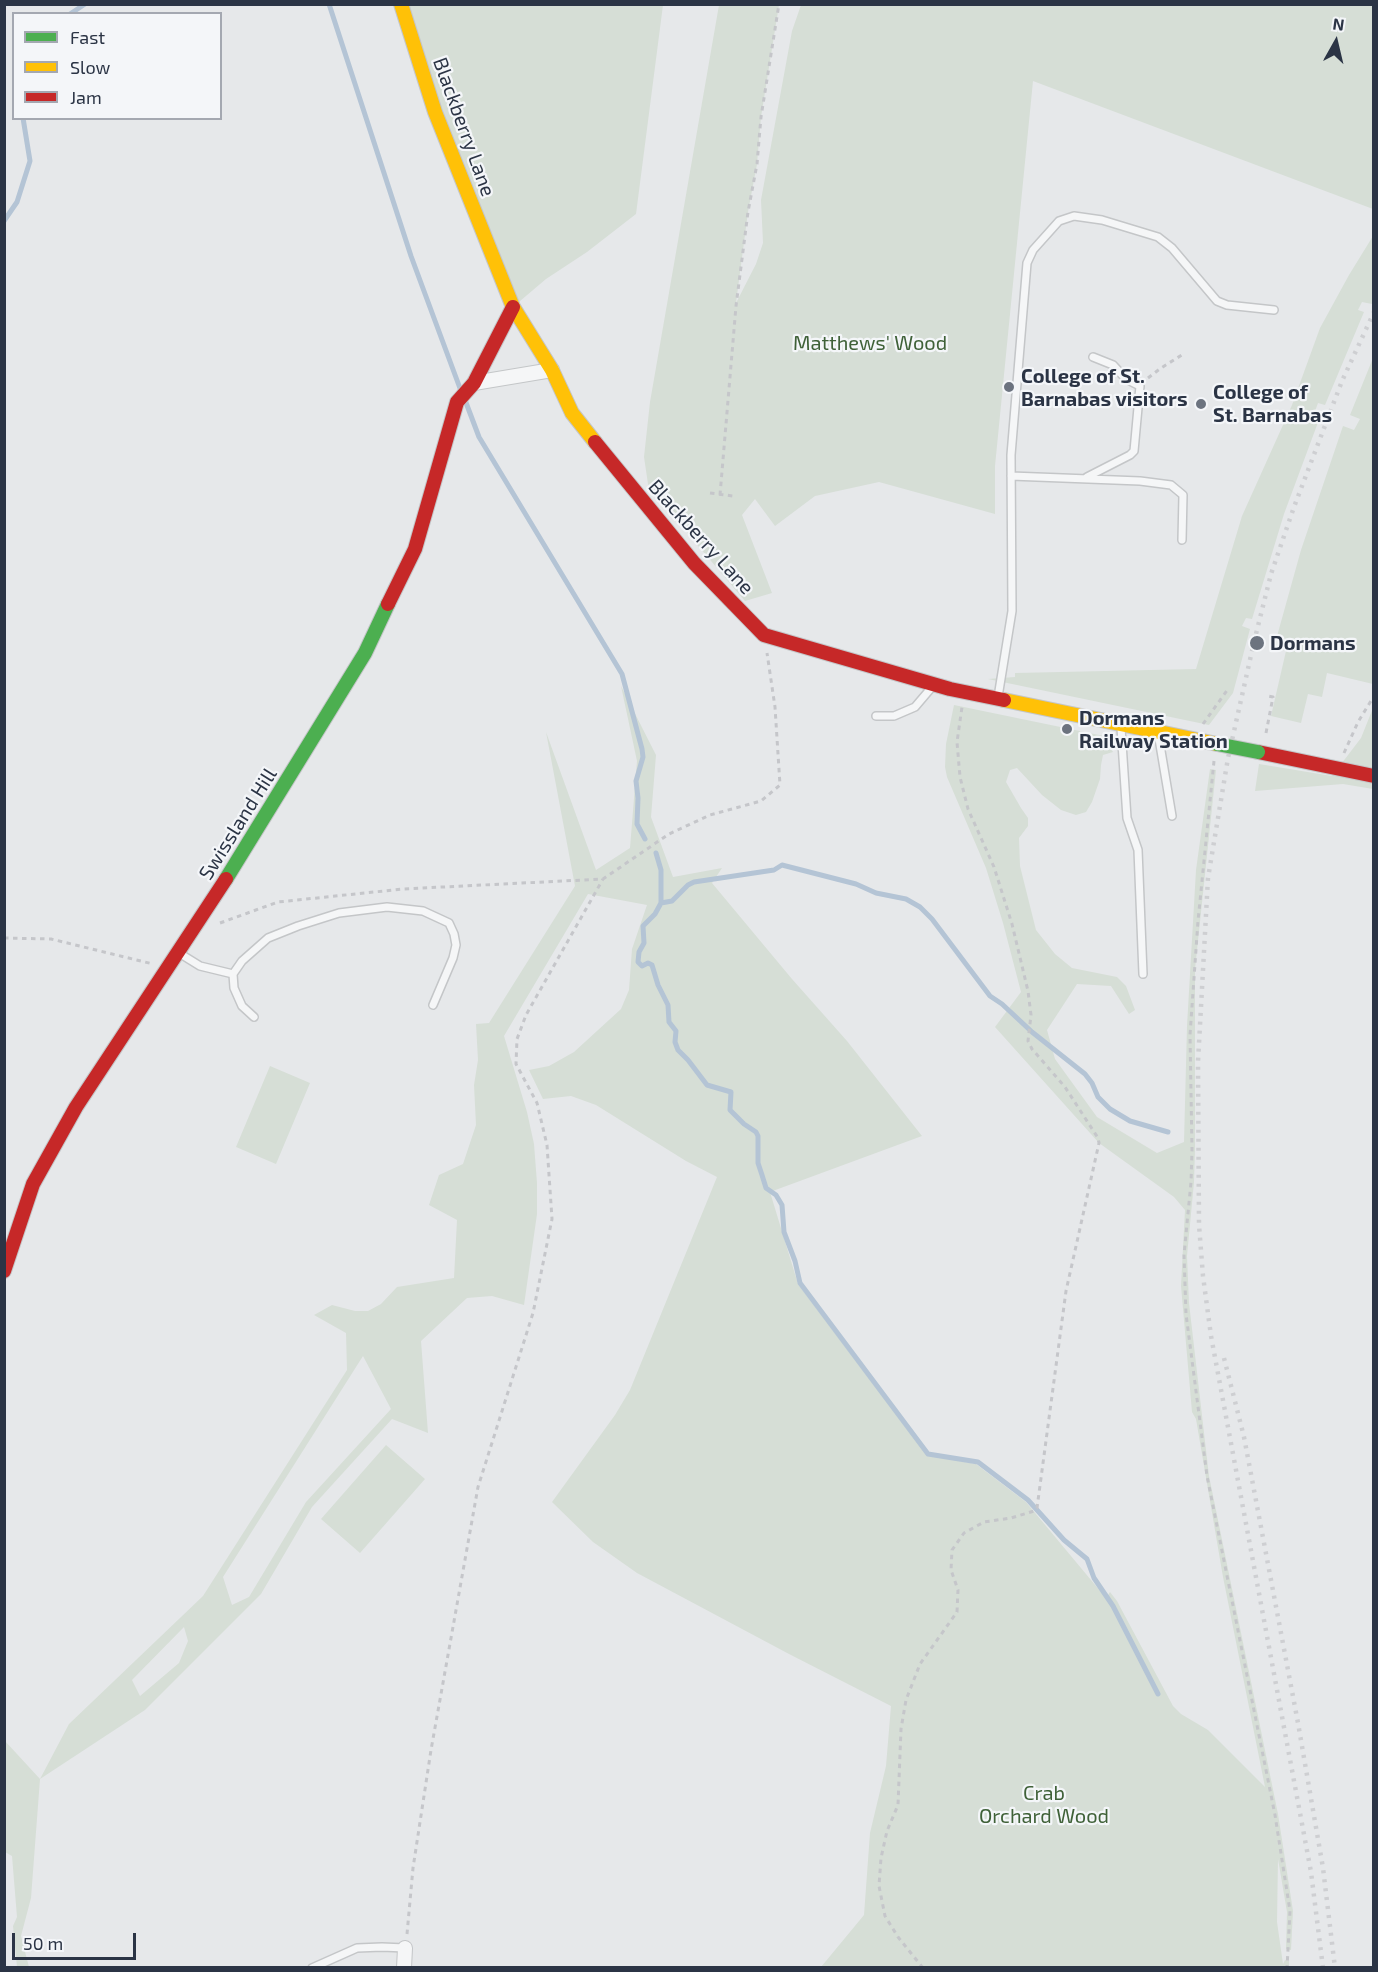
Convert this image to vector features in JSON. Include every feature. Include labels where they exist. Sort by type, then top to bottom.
[{"type":"street","name":"Blackberry Lane","points":[[401,4],[435,112],[513,307],[552,370],[572,413],[633,491],[694,563],[764,635],[964,693],[1158,733],[1196,736],[1258,752],[1374,776]]},
{"type":"street","name":"Swissland Hill","points":[[4,1271],[33,1184],[76,1107],[202,918],[366,653],[415,549],[457,402],[474,383],[513,307]]},
{"type":"street","points":[[474,383],[552,370]]},
{"type":"street","points":[[404,1968],[405,1948]]},
{"type":"lane","points":[[997,699],[1012,611],[1011,455],[1027,263],[1039,242],[1059,221],[1074,216],[1102,220],[1158,237],[1172,248],[1217,301],[1274,310]]},
{"type":"lane","points":[[1085,478],[1130,456],[1134,451],[1140,386],[1126,379],[1113,365],[1093,357]]},
{"type":"lane","points":[[1011,476],[1085,478],[1171,485],[1183,495],[1182,540]]},
{"type":"lane","points":[[876,716],[894,716],[915,707],[934,685]]},
{"type":"lane","points":[[1121,725],[1127,818],[1138,850],[1143,974]]},
{"type":"lane","points":[[1158,733],[1172,816]]},
{"type":"lane","points":[[254,1017],[242,1006],[234,988],[233,974],[242,961],[268,938],[339,913],[387,907],[423,911],[448,923],[454,934],[456,945],[453,958],[432,1005]]},
{"type":"lane","points":[[179,953],[200,966],[233,974]]},
{"type":"lane","points":[[312,1968],[357,1948],[405,1948]]},
{"type":"path","points":[[720,495],[736,306],[748,212],[757,164],[761,117],[779,4]]},
{"type":"path","points":[[1140,386],[1161,368],[1185,353]]},
{"type":"path","points":[[710,493],[733,496]]},
{"type":"path","points":[[405,1948],[412,1868],[478,1487],[533,1313],[552,1219],[547,1145],[537,1103],[516,1064],[517,1039],[526,1015],[603,879],[669,834],[710,815],[761,801],[780,785],[775,707],[764,635]]},
{"type":"path","points":[[1196,736],[1228,689]]},
{"type":"path","points":[[923,1968],[898,1937],[885,1916],[879,1886],[881,1858],[887,1831],[898,1805],[901,1729],[906,1700],[920,1664],[957,1612],[958,1590],[951,1570],[952,1550],[964,1533],[984,1522],[1011,1518],[1035,1509],[1066,1291],[1098,1138],[1065,1087],[1028,1041],[1031,1028],[1028,991],[1012,924],[994,867],[968,808],[960,777],[957,741],[964,693]]},
{"type":"path","points":[[1266,733],[1273,697],[1268,696]]},
{"type":"path","points":[[1345,752],[1358,722],[1374,696]]},
{"type":"path","points":[[1214,759],[1198,921],[1190,1035],[1192,1150],[1184,1255],[1186,1314],[1207,1476],[1275,1815],[1290,1911],[1287,1968]]},
{"type":"path","points":[[202,918],[215,925],[278,902],[403,889],[603,879]]},
{"type":"path","points":[[4,938],[51,939],[170,968]]},
{"type":"green space","points":[[401,5],[663,5],[636,214],[587,252],[546,279],[513,307]]},
{"type":"green space","name":"Matthews' Wood","points":[[719,5],[779,5],[761,117],[757,164],[736,303],[756,264],[763,243],[761,200],[792,31],[801,5],[1373,5],[1373,209],[1033,81],[995,466],[995,514],[879,482],[815,496],[775,526],[755,499],[742,515],[772,593],[745,601],[655,495],[648,484],[644,457],[650,402]]},
{"type":"green space","points":[[1373,236],[1372,304],[1362,302],[1358,310],[1364,312],[1325,405],[1318,403],[1314,414],[1320,417],[1284,514],[1252,619],[1246,618],[1242,626],[1250,629],[1233,693],[1209,725],[988,679],[1015,677],[1015,673],[1196,669],[1242,516],[1292,405],[1320,328]]},
{"type":"green space","points":[[1373,358],[1373,684],[1327,673],[1322,697],[1308,694],[1301,723],[1271,716],[1286,651],[1274,647],[1301,550],[1343,426],[1354,430],[1360,419],[1350,415]]},
{"type":"green space","name":"Crab Orchard Wood","points":[[621,686],[656,755],[651,817],[673,877],[722,868],[712,883],[847,1041],[922,1136],[770,1192],[798,1284],[927,1455],[976,1464],[1026,1502],[1106,1598],[1110,1592],[1117,1601],[1173,1706],[1181,1714],[1208,1730],[1265,1787],[1223,1577],[1196,1419],[1192,1412],[1181,1286],[1185,1210],[1174,1197],[1099,1143],[995,1027],[1021,992],[986,868],[947,777],[946,744],[954,705],[1104,736],[1113,752],[1103,755],[1100,779],[1092,802],[1086,812],[1076,815],[1061,810],[1042,795],[1017,768],[1010,770],[1006,782],[1028,818],[1028,826],[1019,838],[1020,866],[1036,930],[1055,954],[1072,968],[1117,977],[1126,986],[1135,1010],[1129,1014],[1111,986],[1077,984],[1047,1030],[1055,1059],[1097,1117],[1157,1153],[1184,1142],[1187,1026],[1196,870],[1210,769],[1216,770],[1195,969],[1195,1150],[1187,1256],[1189,1303],[1209,1476],[1278,1814],[1293,1911],[1291,1950],[1286,1949],[1287,1912],[1278,1859],[1277,1922],[1283,1964],[1285,1960],[1289,1961],[1289,1967],[821,1967],[864,1915],[870,1833],[886,1766],[891,1706],[637,1573],[593,1542],[552,1502],[615,1415],[630,1390],[717,1177],[686,1161],[596,1105],[571,1096],[543,1099],[529,1070],[549,1066],[574,1052],[621,1009],[629,990],[632,949],[647,905],[588,894],[504,1036],[527,1112],[534,1144],[537,1183],[537,1214],[524,1305],[492,1296],[467,1298],[421,1341],[428,1433],[392,1419],[312,1507],[261,1594],[145,1710],[40,1779],[69,1724],[203,1596],[347,1370],[346,1333],[314,1315],[332,1305],[355,1311],[368,1311],[381,1304],[397,1287],[454,1278],[457,1220],[429,1205],[439,1175],[463,1164],[476,1125],[474,1085],[478,1060],[476,1024],[489,1023],[575,886],[546,732],[596,870],[630,848],[637,761]],"holes":[[[363,1356],[391,1409],[306,1502],[249,1597],[232,1605],[223,1577]],[[184,1627],[188,1641],[179,1663],[140,1696],[132,1680]]]},
{"type":"green space","points":[[1373,708],[1373,789],[1343,784],[1255,791],[1259,764],[1332,776],[1361,738]]},
{"type":"green space","points":[[270,1066],[310,1083],[276,1164],[236,1147]]},
{"type":"green space","points":[[386,1445],[425,1479],[360,1553],[321,1519]]},
{"type":"green space","points":[[5,1741],[40,1779],[31,1898],[21,1936],[29,1967],[17,1967],[13,1926],[17,1917],[12,1856],[5,1852]]},
{"type":"waterway","points":[[73,12],[85,4]]},
{"type":"waterway","points":[[329,4],[411,256],[461,391]]},
{"type":"waterway","points":[[4,221],[17,202],[30,161],[23,120]]},
{"type":"waterway","points":[[465,400],[479,437],[622,674],[642,749],[643,757],[636,781],[637,824],[645,839]]},
{"type":"waterway","points":[[656,853],[661,870],[661,903],[655,914],[643,926],[644,943],[639,952],[638,962],[642,966],[648,963],[652,965],[658,985],[668,1005],[669,1022],[676,1031],[675,1042],[678,1050],[707,1085],[731,1092],[730,1110],[756,1132],[758,1163],[766,1188],[776,1195],[782,1205],[784,1232],[795,1261],[800,1283],[928,1454],[978,1462],[1028,1500],[1064,1540],[1087,1559],[1094,1578],[1113,1606],[1158,1694]]},
{"type":"waterway","points":[[661,903],[672,901],[694,882],[774,870],[782,865],[856,884],[876,893],[906,899],[920,907],[932,919],[990,996],[1085,1074],[1098,1097],[1110,1109],[1130,1121],[1168,1132]]},
{"type":"railway","points":[[1323,1968],[1311,1872],[1211,1336],[1199,1225],[1198,1062],[1208,878],[1228,758],[1254,642],[1271,574],[1294,507],[1342,381],[1374,312]]},
{"type":"railway","points":[[1224,1358],[1244,1437],[1298,1723],[1323,1868],[1335,1968]]},
{"type":"traffic: fast","points":[[226,879],[365,653],[388,604]]},
{"type":"traffic: fast","points":[[1217,744],[1258,752]]},
{"type":"traffic: slow","points":[[401,4],[435,112],[513,307],[552,370],[572,413],[595,442]]},
{"type":"traffic: slow","points":[[1004,700],[1217,744]]},
{"type":"traffic: jam","points":[[388,604],[415,549],[457,402],[474,383],[513,307]]},
{"type":"traffic: jam","points":[[595,442],[694,563],[764,635],[950,689],[1004,700]]},
{"type":"traffic: jam","points":[[1258,752],[1374,776]]},
{"type":"traffic: jam","points":[[4,1271],[33,1184],[76,1107],[226,879]]},
{"type":"place","name":"College of St. Barnabas visitors","points":[[1009,387]]},
{"type":"place","name":"College of St. Barnabas","points":[[1201,404]]},
{"type":"place","name":"Dormans","points":[[1257,643]]},
{"type":"place","name":"Dormans Railway Station","points":[[1067,729]]}]
